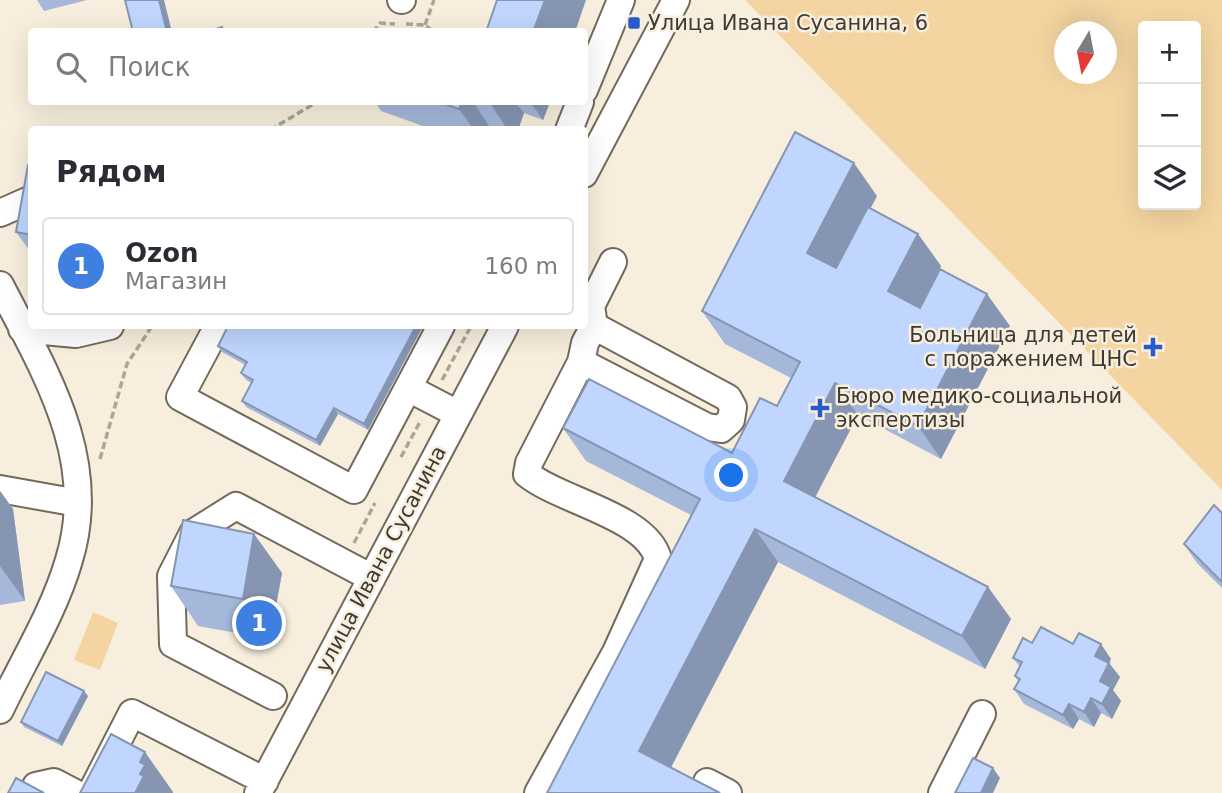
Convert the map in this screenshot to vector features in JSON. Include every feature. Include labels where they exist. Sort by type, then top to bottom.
[{"type":"street","points":[[588,80],[621,0]]},
{"type":"street","points":[[588,159],[676,0]]},
{"type":"street","points":[[571,126],[579,105]]},
{"type":"street","points":[[0,214],[28,202]]},
{"type":"street","points":[[538,793],[616,652],[658,559],[655,547],[637,530],[527,474],[529,463],[581,362],[585,343],[594,326],[591,306],[613,261]]},
{"type":"street","points":[[0,285],[53,389],[70,434],[75,456],[78,503],[74,543],[64,575],[0,710]]},
{"type":"street","points":[[581,362],[714,429],[721,429],[731,420],[733,407],[728,398],[594,326]]},
{"type":"street","points":[[22,329],[76,334],[97,329]]},
{"type":"street","points":[[216,329],[180,397],[354,490],[439,329]]},
{"type":"street","name":"улица Ивана Сусанина","points":[[261,787],[503,329]]},
{"type":"street","points":[[678,412],[692,410],[697,405],[700,392],[697,382]]},
{"type":"street","points":[[408,388],[458,414]]},
{"type":"street","points":[[0,489],[78,503]]},
{"type":"street","points":[[273,696],[173,644],[171,576],[193,533],[236,506],[372,578]]},
{"type":"street","points":[[91,793],[132,713],[261,787]]},
{"type":"street","points":[[942,793],[982,714]]},
{"type":"street","points":[[33,793],[36,786],[54,782],[75,793]]},
{"type":"path","points":[[429,28],[425,25],[434,0]]},
{"type":"path","points":[[277,126],[312,105]]},
{"type":"path","points":[[100,459],[127,365],[150,329]]},
{"type":"shaded area","name":"Больница для детей с поражением ЦНС","points":[[745,0],[1222,0],[1222,490]]},
{"type":"shaded area","points":[[93,612],[118,623],[100,670],[74,660]]},
{"type":"building","points":[[125,0],[159,0],[166,28],[132,28]]},
{"type":"building","points":[[497,0],[545,0],[534,28],[487,28]]},
{"type":"building","points":[[795,132],[854,163],[807,253],[836,268],[868,207],[918,234],[888,291],[920,308],[940,269],[987,294],[918,426],[835,383],[784,481],[988,587],[962,636],[755,529],[639,751],[720,793],[547,793],[700,499],[563,428],[589,379],[732,453],[760,398],[777,406],[800,362],[702,311]]},
{"type":"building","points":[[28,165],[28,234],[16,232]]},
{"type":"building","points":[[226,329],[414,329],[364,424],[334,408],[316,440],[242,401],[253,380],[241,373],[247,362],[218,346]]},
{"type":"building","points":[[1214,505],[1222,513],[1222,582],[1184,544]]},
{"type":"building","points":[[183,520],[254,534],[243,599],[171,586]]},
{"type":"building","points":[[1041,627],[1073,644],[1079,633],[1101,644],[1095,656],[1109,663],[1100,681],[1111,687],[1102,704],[1091,698],[1084,712],[1069,704],[1063,715],[1014,689],[1020,679],[1015,676],[1022,662],[1013,658],[1023,638],[1032,643]]},
{"type":"building","points":[[46,672],[84,691],[58,741],[21,722]]},
{"type":"building","points":[[111,734],[145,752],[140,762],[145,765],[140,774],[144,776],[135,793],[80,793]]},
{"type":"building","points":[[973,758],[993,768],[981,793],[955,793]]},
{"type":"building","points":[[16,778],[44,793],[8,793]]},
{"type":"place","name":"Улица Ивана Сусанина, 6","points":[[634,23]]},
{"type":"place","name":"Больница для детей с поражением ЦНС","points":[[1153,347]]},
{"type":"place","name":"Бюро медико-социальной экспертизы","points":[[820,408]]},
{"type":"place","name":"Ozon","points":[[259,623]]}]
